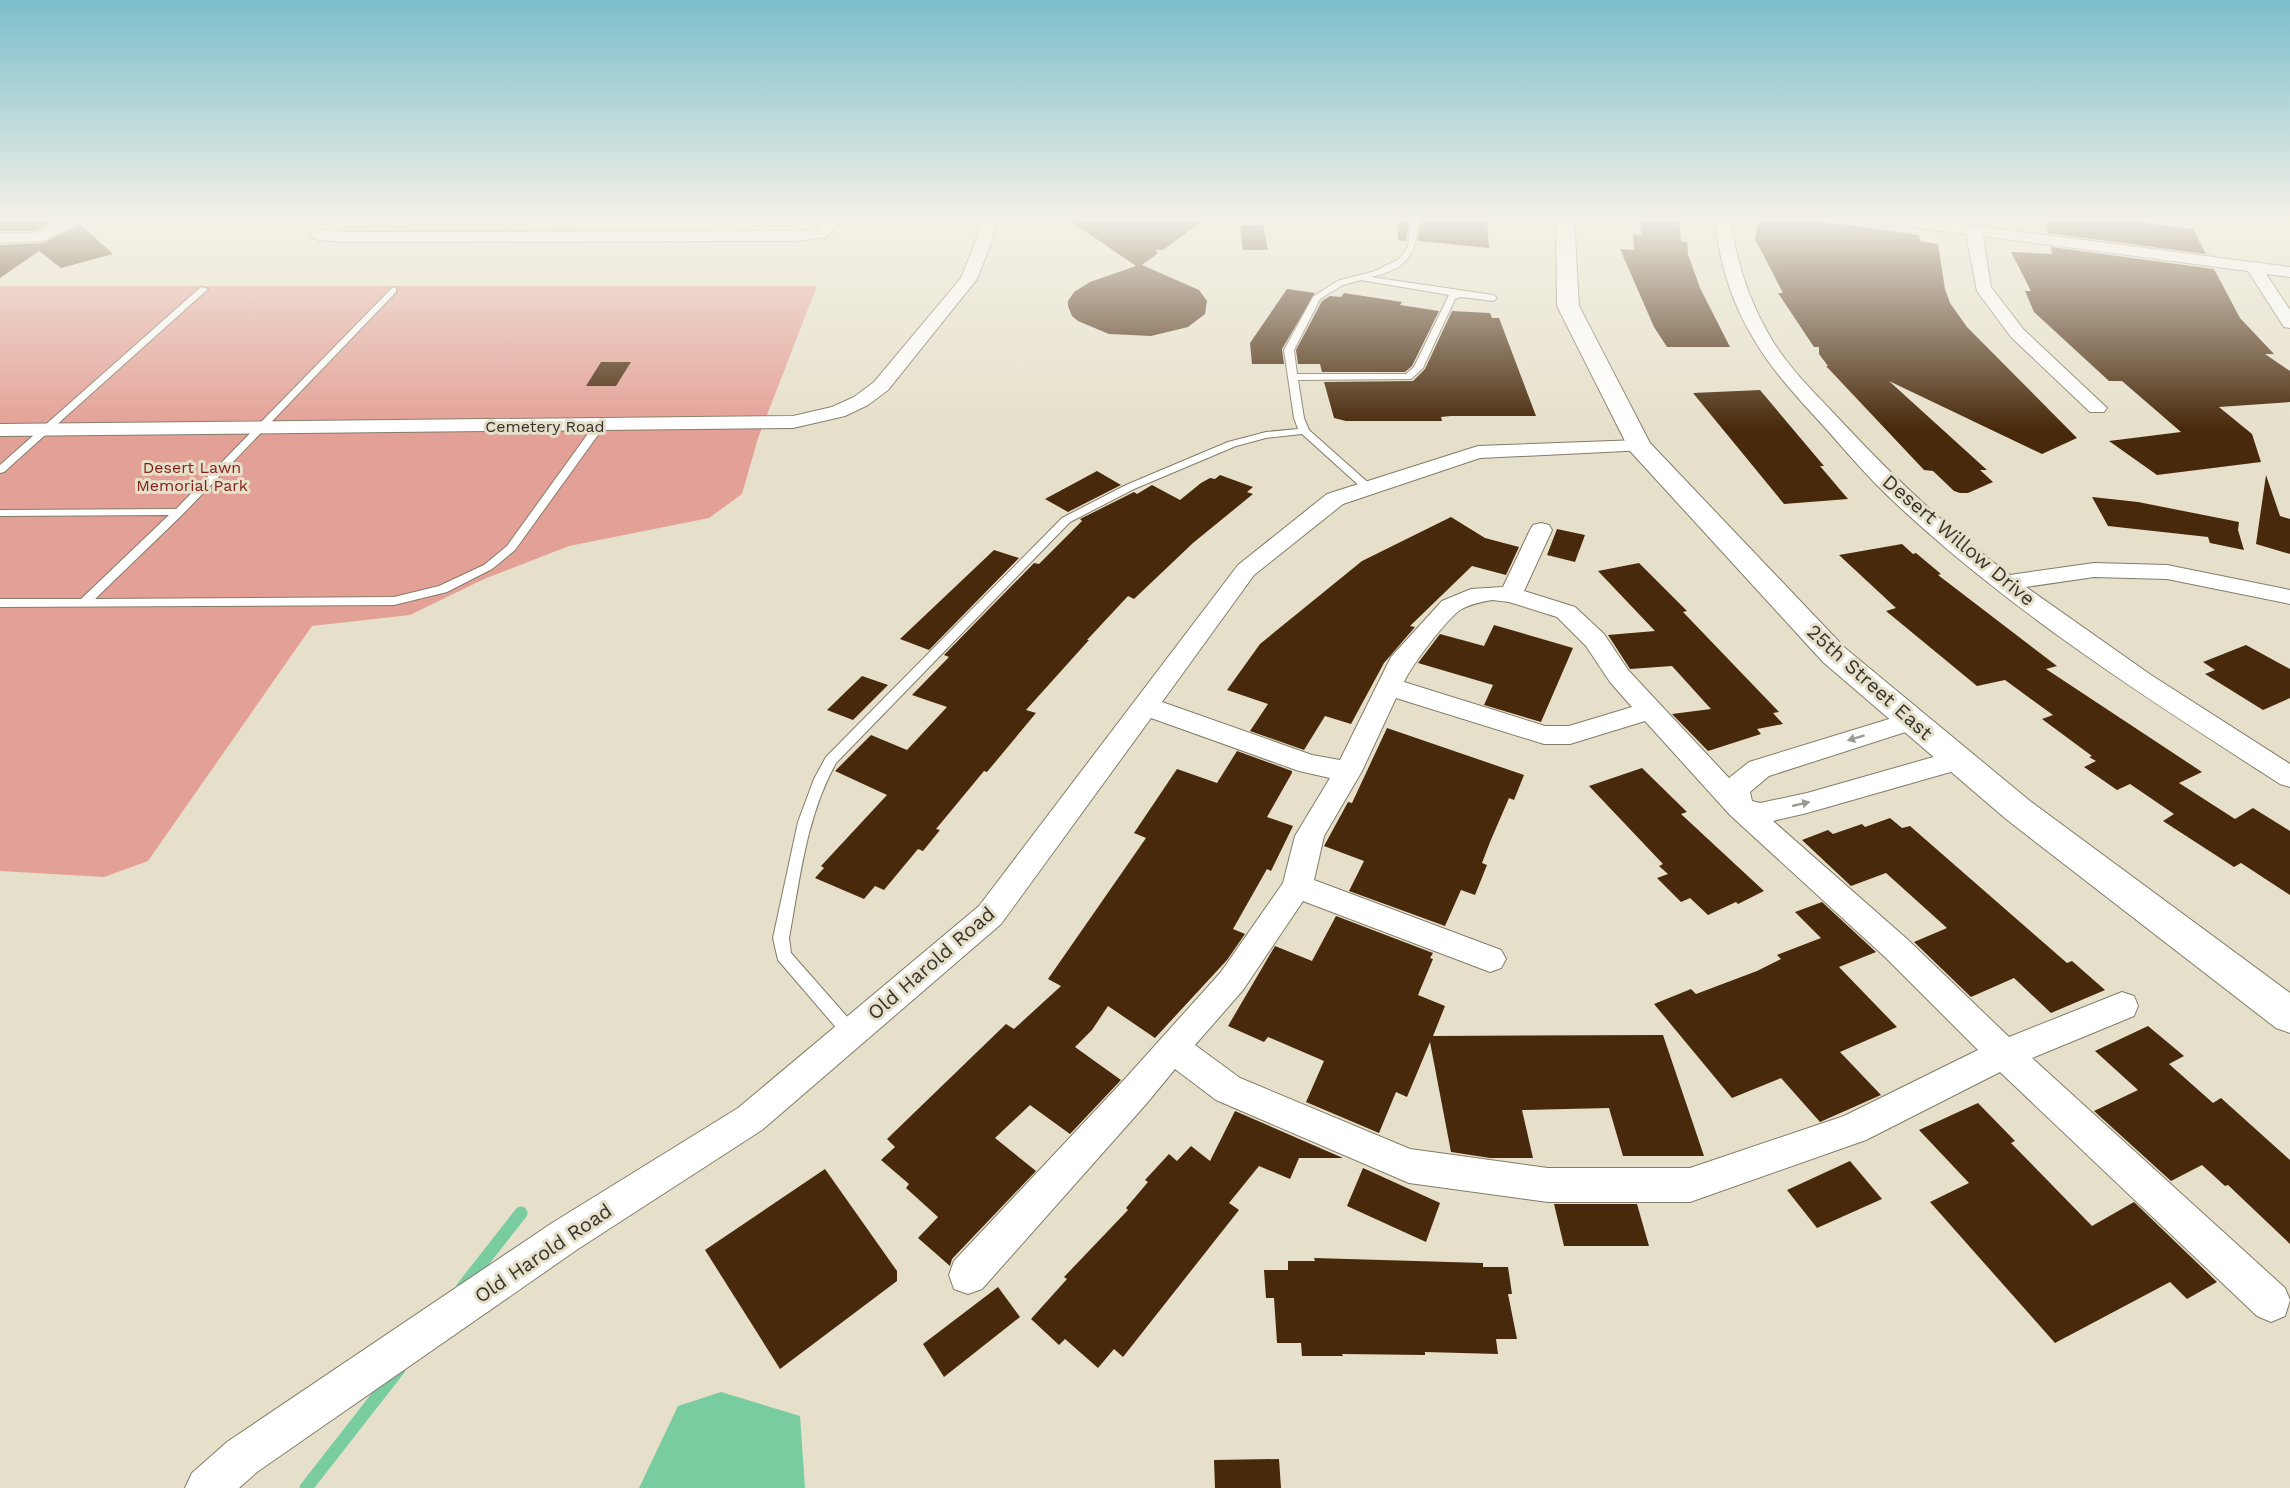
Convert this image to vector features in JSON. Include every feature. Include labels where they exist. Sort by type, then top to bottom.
[{"type":"main road","name":"25th Street East","points":[[1567,289],[1568,306],[1639,446],[1834,655],[2018,810],[2290,1016]]},
{"type":"street","name":"Cemetery Road","points":[[0,429],[599,426],[793,422],[838,412],[861,401],[881,386],[961,289]]},
{"type":"street","name":"Desert Willow Drive","points":[[1740,289],[1752,321],[1774,357],[1813,404],[1907,502],[2006,583],[2153,690],[2290,777]]},
{"type":"street","points":[[1985,289],[2017,333],[2097,408]]},
{"type":"street","points":[[2268,289],[2290,323]]},
{"type":"street","name":"Old Harold Road","points":[[207,1488],[242,1457],[565,1236],[750,1119],[990,915],[1246,570],[1335,499],[1478,452],[1639,446]]},
{"type":"street","points":[[1511,595],[1541,530]]},
{"type":"street","points":[[2006,583],[2094,570],[2167,572],[2290,597]]},
{"type":"street","points":[[968,1275],[1135,1092],[1232,981],[1297,886],[1310,836],[1348,771],[1400,663],[1450,606],[1471,596],[1492,593],[1511,595],[1566,612],[1595,640],[1618,676],[1740,808],[1896,948],[2004,1054],[2271,1302]]},
{"type":"street","points":[[1388,686],[1544,735],[1570,735],[1651,710]]},
{"type":"street","points":[[1145,706],[1309,764],[1348,771]]},
{"type":"street","points":[[1740,808],[1735,789],[1759,769],[1912,721]]},
{"type":"street","points":[[1740,808],[1760,813],[1798,806],[1958,760]]},
{"type":"street","points":[[1297,886],[1490,959]]},
{"type":"street","points":[[1172,1047],[1228,1089],[1409,1166],[1548,1185],[1690,1185],[1853,1129],[2004,1054],[2122,1006]]},
{"type":"lane","points":[[0,470],[203,289]]},
{"type":"lane","points":[[1329,289],[1317,297],[1289,350],[1299,418],[1304,431],[1368,488]]},
{"type":"lane","points":[[1431,289],[1493,298]]},
{"type":"lane","points":[[84,603],[179,512],[393,290]]},
{"type":"lane","points":[[1293,377],[1408,377],[1418,368],[1451,297],[1461,294]]},
{"type":"lane","points":[[0,603],[394,601],[443,589],[488,567],[511,548],[599,426]]},
{"type":"lane","points":[[851,1033],[784,955],[781,938],[810,801],[819,778],[831,760],[1066,520],[1130,487],[1232,444],[1266,435],[1304,431]]},
{"type":"lane","points":[[0,513],[179,512]]},
{"type":"green space","name":"Desert Lawn Memorial Park","points":[[0,289],[816,289],[758,438],[742,494],[709,518],[569,546],[484,579],[410,615],[312,626],[148,861],[104,877],[0,871]]},
{"type":"shaded area","points":[[721,1392],[800,1416],[805,1488],[639,1488],[678,1406]]},
{"type":"building","points":[[1078,289],[1198,289],[1207,301],[1205,314],[1188,327],[1151,336],[1109,334],[1078,321],[1072,316],[1068,301]]},
{"type":"building","points":[[1287,289],[1315,293],[1282,349],[1284,364],[1252,364],[1250,343]]},
{"type":"building","points":[[1638,289],[1701,289],[1730,347],[1667,347],[1654,327]]},
{"type":"building","points":[[1781,289],[1945,289],[1950,303],[1967,327],[2077,438],[2042,454],[1889,381],[1987,470],[1980,470],[1993,482],[1968,493],[1954,491],[1933,471],[1924,470],[1826,366],[1828,366],[1819,354],[1819,347],[1814,347],[1778,293],[1783,293]]},
{"type":"building","points":[[2225,289],[2240,318],[2274,354],[2265,354],[2290,371],[2290,402],[2219,407],[2252,434],[2261,462],[2157,475],[2109,441],[2181,432],[2122,381],[2109,381],[2034,312],[2025,291]]},
{"type":"building","points":[[1344,293],[1402,302],[1400,305],[1439,311],[1412,366],[1405,372],[1322,372],[1320,364],[1298,364],[1296,350],[1322,301],[1330,296],[1341,297]]},
{"type":"building","points":[[1452,311],[1490,313],[1492,318],[1499,318],[1536,416],[1451,416],[1441,417],[1442,421],[1346,421],[1334,418],[1324,382],[1413,381],[1425,369]]},
{"type":"building","points":[[601,362],[631,362],[616,386],[586,386]]},
{"type":"building","points":[[1760,390],[1824,466],[1820,466],[1848,499],[1784,504],[1693,393]]},
{"type":"building","points":[[1097,471],[1121,485],[1068,512],[1045,499]]},
{"type":"building","points":[[1220,475],[1253,487],[1247,492],[1253,494],[1193,543],[1134,599],[1128,596],[1087,640],[1089,640],[1026,710],[1036,713],[936,829],[940,830],[923,851],[918,849],[884,890],[875,886],[864,899],[815,878],[824,868],[821,866],[887,795],[835,771],[871,735],[907,750],[947,707],[912,695],[949,657],[944,655],[1034,563],[1039,564],[1082,521],[1080,519],[1134,492],[1137,494],[1152,485],[1180,500],[1201,483]]},
{"type":"building","points":[[2266,475],[2280,516],[2290,519],[2290,554],[2256,544]]},
{"type":"building","points":[[2092,497],[2138,502],[2239,522],[2238,530],[2244,550],[2210,543],[2208,537],[2108,526]]},
{"type":"building","points":[[1451,517],[1485,538],[1519,547],[1506,575],[1472,566],[1410,626],[1415,627],[1384,663],[1351,724],[1325,716],[1304,750],[1250,731],[1268,704],[1227,690],[1260,644],[1362,561]]},
{"type":"building","points":[[1557,529],[1585,535],[1575,562],[1547,555]]},
{"type":"building","points":[[1902,544],[1941,574],[1938,575],[2057,666],[2046,669],[2202,772],[2179,783],[2235,819],[2253,808],[2290,831],[2290,895],[2241,863],[2234,867],[2163,821],[2174,814],[2130,784],[2117,790],[2084,767],[2096,761],[2042,719],[2053,715],[2005,680],[1977,686],[1886,611],[1896,608],[1839,555]]},
{"type":"building","points":[[994,550],[1019,558],[929,650],[900,639]]},
{"type":"building","points":[[1639,563],[1687,611],[1683,612],[1779,712],[1773,713],[1783,724],[1757,729],[1761,734],[1708,751],[1672,714],[1711,709],[1672,666],[1630,669],[1608,635],[1655,631],[1598,571]]},
{"type":"building","points":[[1494,625],[1573,648],[1541,722],[1484,705],[1493,685],[1418,663],[1440,634],[1484,646]]},
{"type":"building","points":[[2246,645],[2290,669],[2290,698],[2263,710],[2205,674],[2215,670],[2203,662]]},
{"type":"building","points":[[862,676],[888,685],[853,720],[827,710]]},
{"type":"building","points":[[1387,728],[1524,775],[1514,800],[1509,798],[1490,842],[1482,863],[1487,865],[1475,895],[1461,890],[1445,926],[1349,891],[1364,861],[1324,846],[1348,802],[1352,803]]},
{"type":"building","points":[[1237,751],[1292,771],[1267,817],[1293,826],[1271,871],[1267,869],[1233,929],[1245,934],[1227,960],[1155,1038],[1108,1006],[1092,1030],[1075,1047],[1121,1080],[1070,1134],[1030,1105],[995,1138],[1036,1171],[952,1259],[950,1266],[918,1238],[938,1217],[906,1188],[909,1184],[881,1160],[895,1147],[887,1139],[1006,1024],[1014,1029],[1061,986],[1048,979],[1146,838],[1134,833],[1177,769],[1217,783]]},
{"type":"building","points":[[1642,768],[1687,812],[1681,814],[1764,891],[1708,915],[1690,898],[1681,902],[1657,878],[1668,874],[1659,866],[1663,864],[1589,786]]},
{"type":"building","points":[[1890,818],[1902,828],[1910,826],[2067,963],[2072,961],[2105,990],[2051,1013],[2014,978],[1971,997],[1914,942],[1947,928],[1886,873],[1851,886],[1802,840],[1828,830],[1833,834],[1862,824],[1865,827]]},
{"type":"building","points":[[1822,902],[1876,952],[1839,967],[1897,1027],[1840,1052],[1881,1095],[1820,1122],[1781,1078],[1732,1098],[1654,1004],[1691,989],[1696,994],[1757,971],[1781,959],[1777,955],[1821,938],[1795,912]]},
{"type":"building","points":[[1336,916],[1433,953],[1430,958],[1433,959],[1418,995],[1445,1006],[1433,1036],[1663,1035],[1704,1156],[1623,1156],[1609,1108],[1522,1110],[1533,1158],[1490,1158],[1451,1152],[1430,1042],[1407,1097],[1396,1092],[1379,1133],[1306,1102],[1324,1061],[1268,1037],[1264,1042],[1228,1026],[1275,946],[1312,961]]},
{"type":"building","points":[[2148,1026],[2184,1056],[2169,1064],[2213,1103],[2221,1098],[2290,1160],[2290,1244],[2228,1185],[2225,1186],[2202,1165],[2171,1181],[2094,1111],[2138,1090],[2095,1051]]},
{"type":"building","points":[[1978,1103],[2015,1141],[2011,1143],[2092,1226],[2134,1202],[2217,1282],[2187,1299],[2170,1282],[2055,1343],[1930,1202],[1969,1183],[1919,1130]]},
{"type":"building","points":[[1235,1111],[1343,1158],[1299,1158],[1290,1179],[1259,1166],[1229,1203],[1239,1210],[1123,1357],[1114,1349],[1098,1368],[1065,1339],[1059,1345],[1031,1319],[1067,1279],[1064,1277],[1128,1210],[1126,1208],[1148,1182],[1145,1180],[1169,1154],[1177,1161],[1191,1146],[1210,1161]]},
{"type":"building","points":[[1850,1161],[1882,1199],[1817,1228],[1787,1190]]},
{"type":"building","points":[[1363,1168],[1440,1203],[1426,1242],[1347,1206]]},
{"type":"building","points":[[825,1169],[897,1271],[897,1281],[780,1369],[705,1250]]},
{"type":"building","points":[[1554,1204],[1637,1204],[1649,1246],[1564,1246]]},
{"type":"building","points":[[1314,1258],[1483,1263],[1483,1267],[1508,1267],[1512,1294],[1508,1294],[1517,1339],[1496,1339],[1498,1354],[1425,1352],[1425,1355],[1302,1356],[1301,1343],[1277,1343],[1274,1298],[1266,1298],[1264,1270],[1288,1270],[1288,1261],[1315,1261]]},
{"type":"building","points":[[998,1287],[1020,1317],[944,1377],[923,1344]]},
{"type":"building","points":[[1279,1459],[1281,1488],[1215,1488],[1214,1460]]},
{"type":"waterway","points":[[463,1287],[521,1213]]},
{"type":"waterway","points":[[306,1488],[399,1369]]}]
